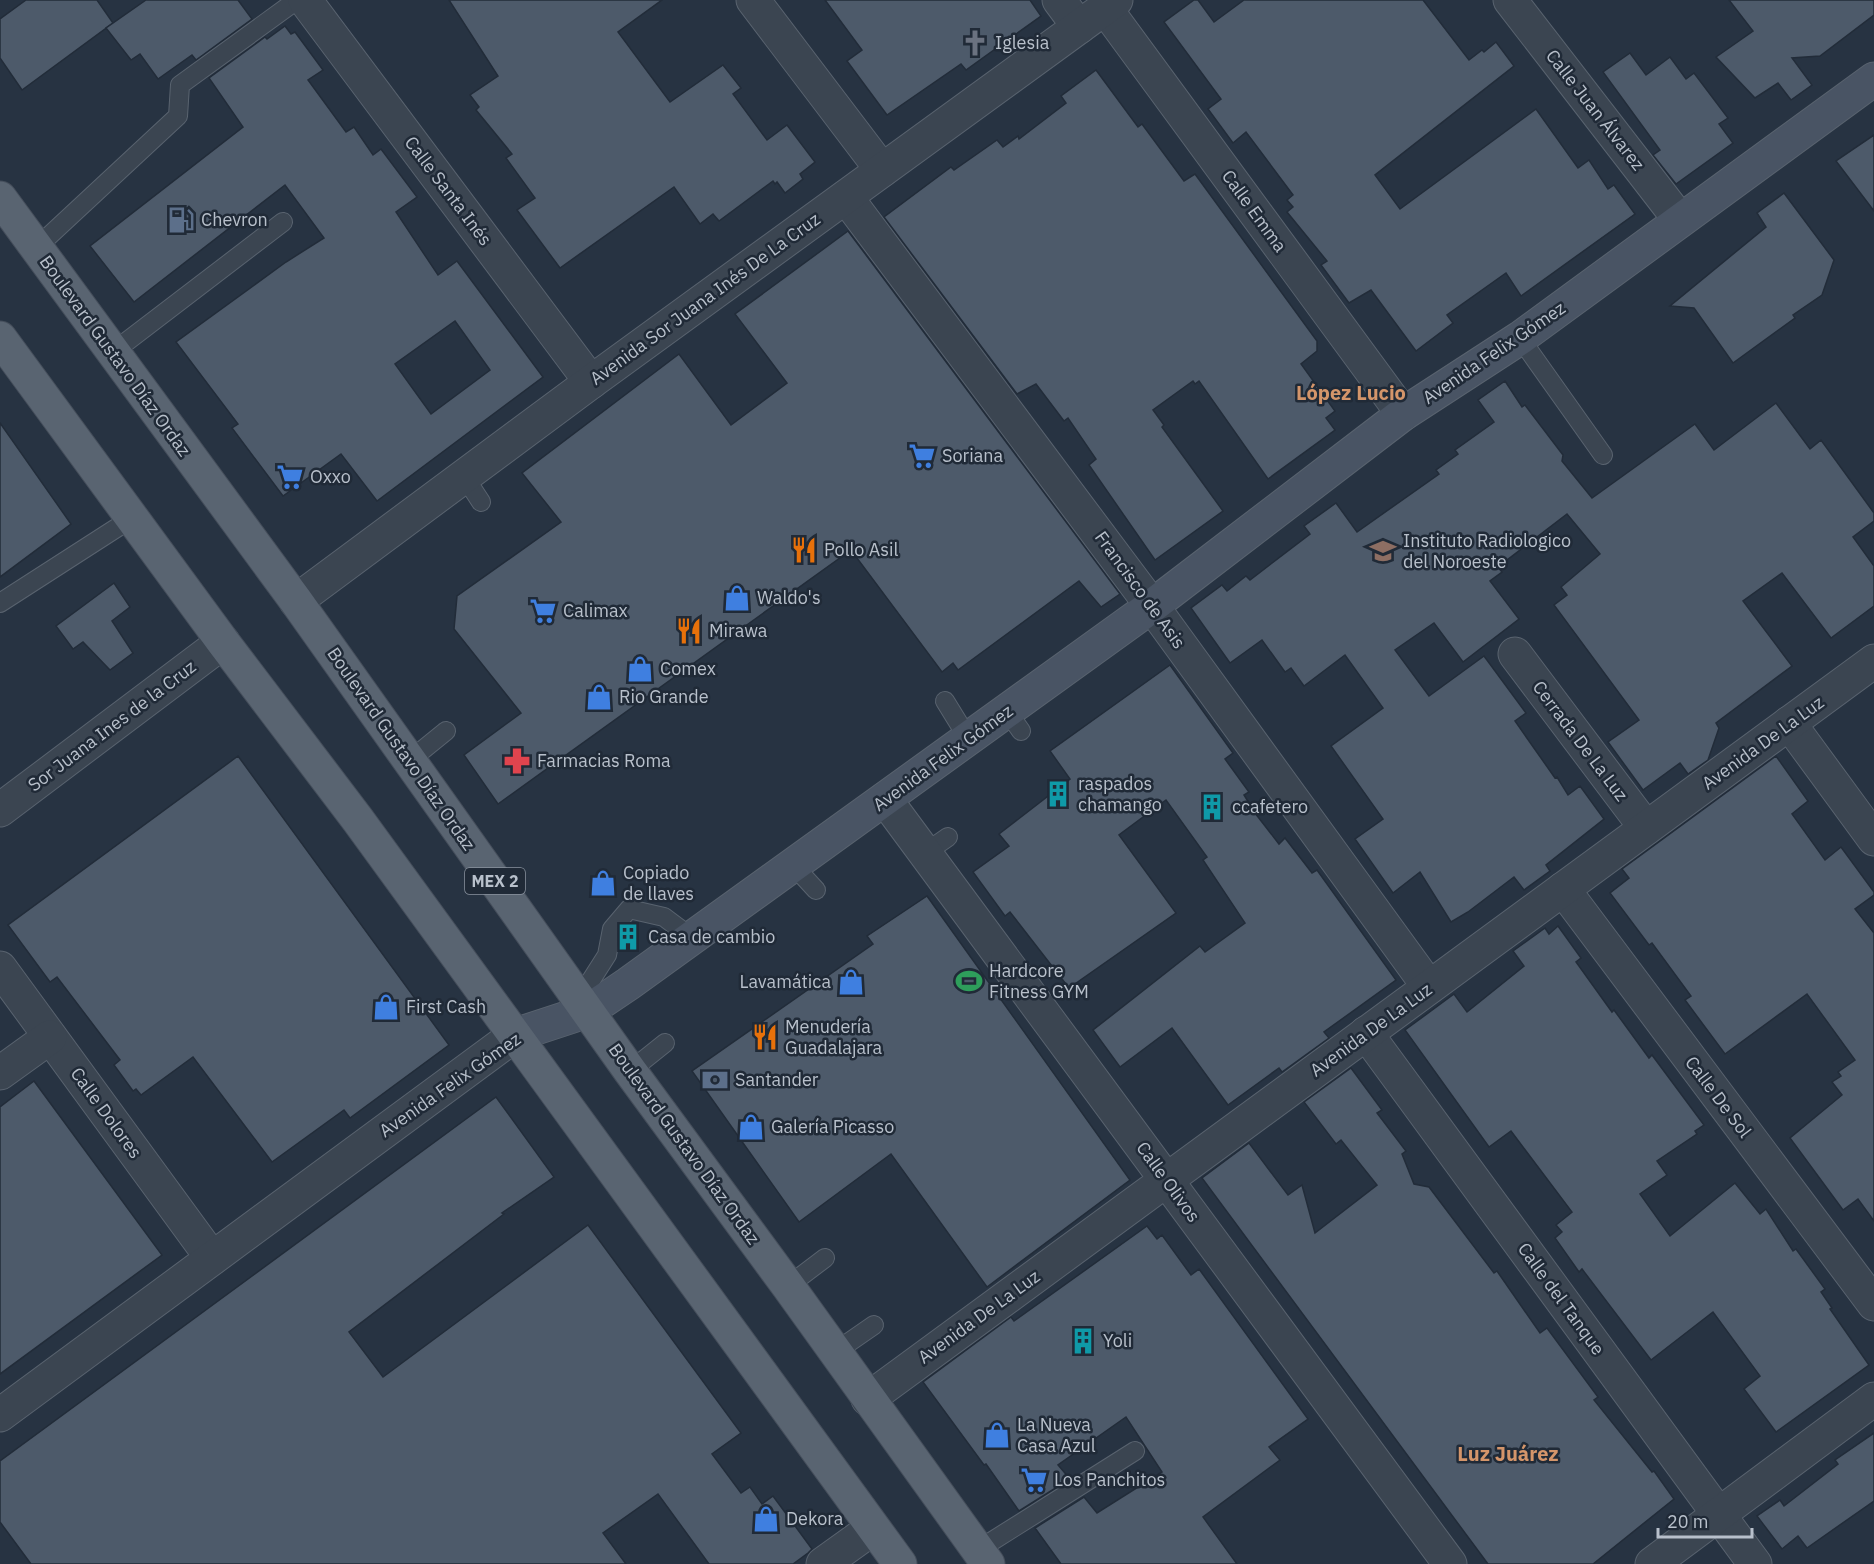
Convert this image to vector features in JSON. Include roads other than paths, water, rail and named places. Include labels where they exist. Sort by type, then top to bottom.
[{"type":"main road","name":"Avenida Felix Gómez","points":[[515,1035],[583,1005],[692,938],[969,740],[1014,721],[1152,606],[1403,414],[1520,338],[1874,79]]},
{"type":"main road","name":"Boulevard Gustavo Díaz Ordaz","points":[[0,198],[296,602],[630,1071],[983,1557]]},
{"type":"main road","points":[[0,338],[223,642],[364,829],[900,1564]]},
{"type":"street","name":"Calle Santa Inés","points":[[305,0],[591,382]]},
{"type":"street","points":[[753,0],[882,170]]},
{"type":"street","points":[[1059,0],[1079,27]]},
{"type":"street","name":"Calle Juan Álvarez","points":[[1510,0],[1680,220]]},
{"type":"street","name":"Avenida Sor Juana Inés De La Cruz","points":[[296,602],[473,489],[591,382],[1111,4]]},
{"type":"street","name":"Calle Emma","points":[[1111,4],[1403,414]]},
{"type":"street","name":"Francisco de Asis","points":[[846,197],[1152,606],[1429,987]]},
{"type":"street","name":"Sor Juana Ines de la Cruz","points":[[0,810],[223,642]]},
{"type":"street","name":"Cerrada De La Luz","points":[[1515,654],[1646,828]]},
{"type":"street","name":"Avenida De La Luz","points":[[868,1399],[1874,661]]},
{"type":"street","points":[[1790,723],[1874,840]]},
{"type":"street","name":"Calle Olivos","points":[[885,799],[937,845],[1166,1180],[1450,1564]]},
{"type":"street","name":"Calle De Sol","points":[[1563,889],[1874,1304]]},
{"type":"street","name":"Calle Dolores","points":[[0,968],[212,1258]]},
{"type":"street","name":"Calle del Tanque","points":[[1366,1033],[1755,1564]]},
{"type":"street","name":"Avenida Felix Gómez","points":[[0,1415],[515,1035]]},
{"type":"street","points":[[0,1073],[50,1037]]},
{"type":"street","points":[[1652,1564],[1874,1399]]},
{"type":"street","points":[[823,1564],[873,1527]]},
{"type":"lane","points":[[36,248],[177,116],[180,85],[297,0]]},
{"type":"lane","points":[[113,352],[283,222]]},
{"type":"lane","points":[[1520,338],[1603,454]]},
{"type":"lane","points":[[0,603],[132,518]]},
{"type":"lane","points":[[945,701],[969,740]]},
{"type":"lane","points":[[409,761],[446,731]]},
{"type":"lane","points":[[793,865],[816,890]]},
{"type":"lane","points":[[583,1005],[606,955],[612,929],[629,909],[664,918],[692,938]]},
{"type":"lane","points":[[630,1071],[665,1043]]},
{"type":"lane","points":[[788,1286],[825,1258]]},
{"type":"lane","points":[[835,1352],[874,1325]]},
{"type":"lane","points":[[983,1557],[1135,1451]]},
{"type":"place","name":"Iglesia","points":[[975,43]]},
{"type":"place","name":"Chevron","points":[[181,220]]},
{"type":"place","name":"Soriana","points":[[922,456]]},
{"type":"place","name":"Oxxo","points":[[290,477]]},
{"type":"place","name":"Pollo Asil","points":[[804,550]]},
{"type":"place","name":"Instituto Radiologico del Noroeste","points":[[1383,551]]},
{"type":"place","name":"Waldo's","points":[[737,598]]},
{"type":"place","name":"Calimax","points":[[543,611]]},
{"type":"place","name":"Mirawa","points":[[689,631]]},
{"type":"place","name":"Comex","points":[[640,669]]},
{"type":"place","name":"Rio Grande","points":[[599,697]]},
{"type":"place","name":"Farmacias Roma","points":[[517,761]]},
{"type":"place","name":"raspados chamango","points":[[1058,794]]},
{"type":"place","name":"ccafetero","points":[[1212,807]]},
{"type":"place","name":"Copiado de llaves","points":[[603,883]]},
{"type":"place","name":"Casa de cambio","points":[[628,937]]},
{"type":"place","name":"Hardcore Fitness GYM","points":[[969,981]]},
{"type":"place","name":"Lavamática","points":[[851,982]]},
{"type":"place","name":"First Cash","points":[[386,1007]]},
{"type":"place","name":"Menudería Guadalajara","points":[[765,1037]]},
{"type":"place","name":"Santander","points":[[715,1080]]},
{"type":"place","name":"Galería Picasso","points":[[751,1127]]},
{"type":"place","name":"Yoli","points":[[1083,1341]]},
{"type":"place","name":"La Nueva Casa Azul","points":[[997,1435]]},
{"type":"place","name":"Los Panchitos","points":[[1034,1480]]},
{"type":"place","name":"Dekora","points":[[766,1519]]},
{"type":"district","name":"López Lucio","points":[[1351,393]]},
{"type":"district","name":"Luz Juárez","points":[[1508,1454]]}]
